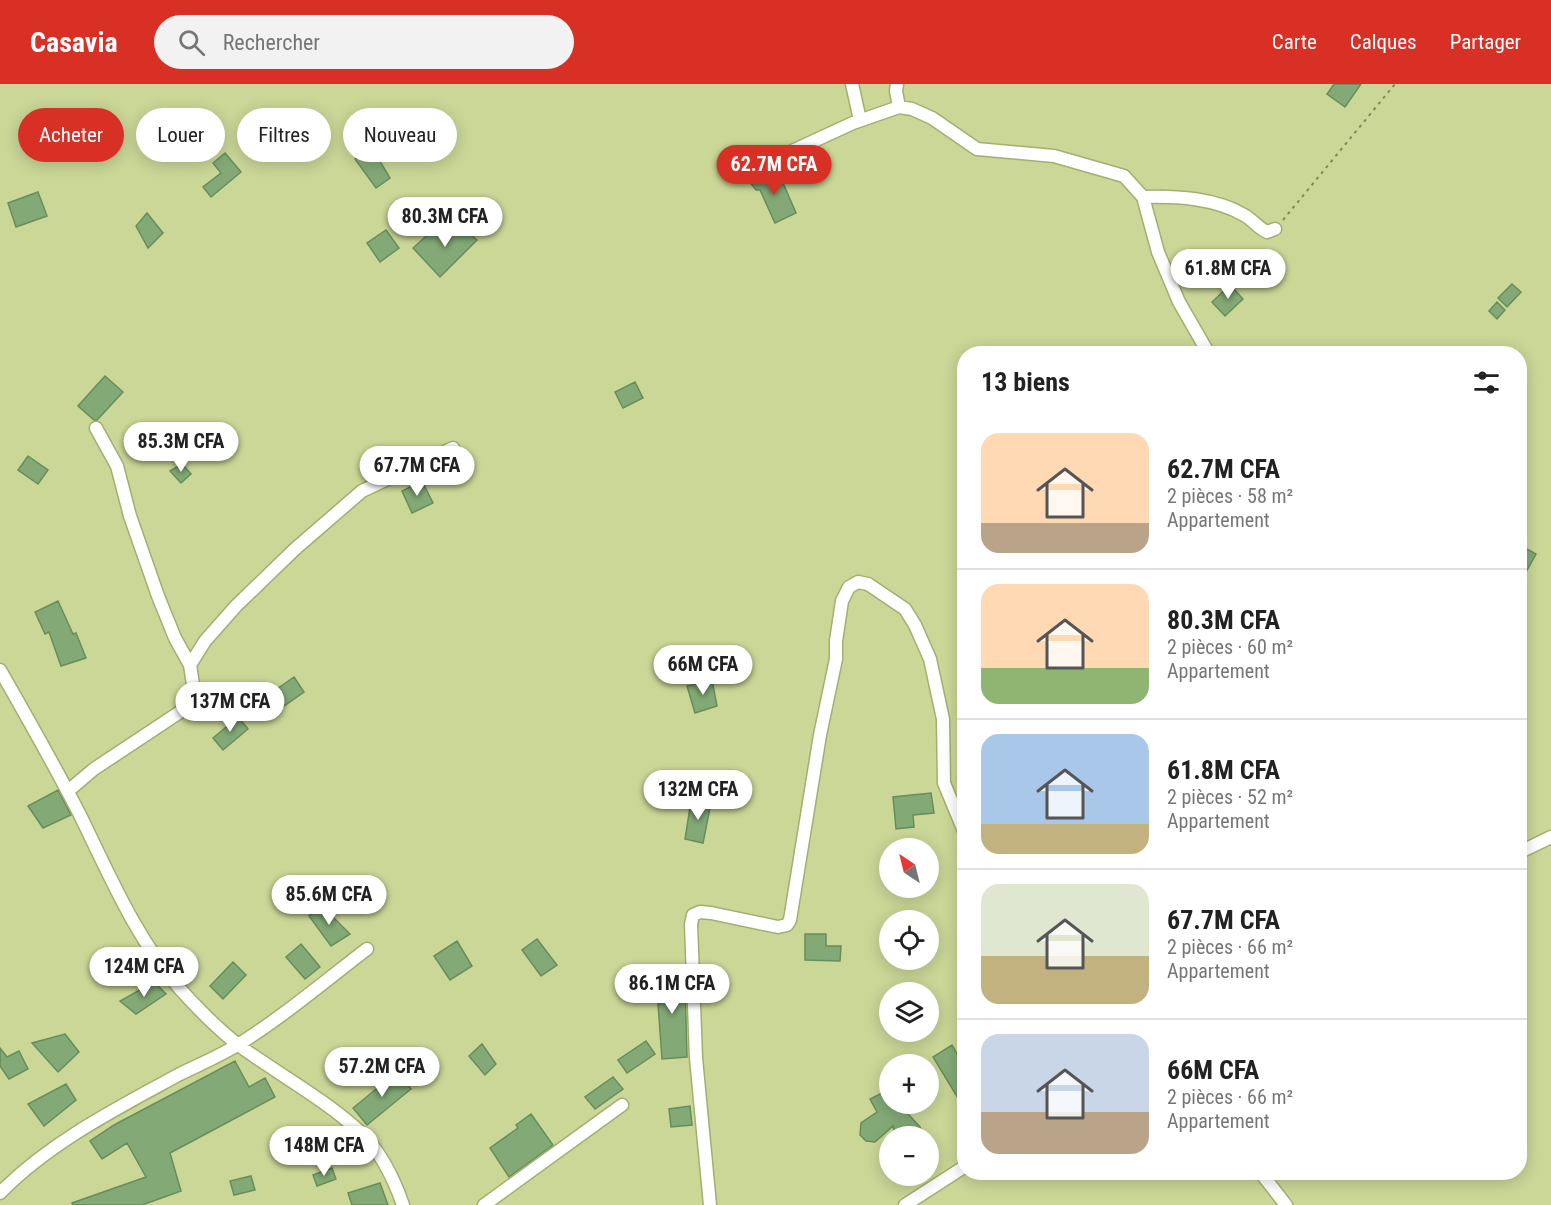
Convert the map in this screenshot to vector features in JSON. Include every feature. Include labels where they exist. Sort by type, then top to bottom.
[{"type":"street","points":[[852,84],[860,120]]},
{"type":"street","points":[[897,84],[899,107]]},
{"type":"street","points":[[790,152],[860,120],[899,107],[912,109],[932,118],[977,149],[1054,156],[1124,176],[1143,197],[1162,262],[1179,302],[1204,346]]},
{"type":"street","points":[[1143,197],[1176,196],[1211,202],[1240,213],[1267,232],[1275,229]]},
{"type":"street","points":[[68,791],[94,769],[180,712],[191,702],[194,691],[190,665],[175,638],[158,596],[130,516],[117,466],[96,428]]},
{"type":"street","points":[[190,665],[205,641],[236,606],[346,503],[379,482],[453,448]]},
{"type":"street","points":[[710,1205],[696,1058],[691,924],[693,915],[700,912],[711,913],[778,927],[787,925],[790,920],[820,735],[836,659],[836,641],[842,601],[849,586],[858,582],[868,584],[905,609],[915,625],[930,659],[943,719],[944,783],[957,814]]},
{"type":"street","points":[[0,670],[68,791],[147,946],[181,990],[238,1045],[361,1132],[388,1169],[403,1205]]},
{"type":"street","points":[[0,697],[11,690]]},
{"type":"street","points":[[1527,849],[1551,837]]},
{"type":"street","points":[[0,1193],[22,1170],[72,1136],[177,1076],[238,1045],[367,949]]},
{"type":"street","points":[[484,1205],[622,1105]]},
{"type":"street","points":[[905,1205],[957,1172]]},
{"type":"street","points":[[1266,1180],[1286,1205]]},
{"type":"path","points":[[1275,229],[1395,84]]},
{"type":"building","points":[[1334,84],[1361,84],[1345,107],[1327,94]]},
{"type":"building","points":[[225,153],[241,172],[211,197],[203,187],[221,173],[213,163],[225,162]]},
{"type":"building","points":[[357,162],[380,162],[390,178],[376,188]]},
{"type":"building","points":[[755,171],[765,183],[780,176],[796,213],[775,223],[760,190],[756,190],[746,177]]},
{"type":"building","points":[[38,192],[47,216],[16,227],[8,203]]},
{"type":"building","points":[[147,213],[163,233],[148,248],[136,226]]},
{"type":"building","points":[[455,222],[477,240],[440,277],[413,248],[434,229],[442,238]]},
{"type":"building","points":[[386,230],[399,248],[380,262],[367,243]]},
{"type":"building","points":[[1512,284],[1521,292],[1507,307],[1498,298]]},
{"type":"building","points":[[1230,285],[1243,299],[1225,316],[1212,302]]},
{"type":"building","points":[[1497,302],[1505,310],[1497,319],[1489,311]]},
{"type":"building","points":[[105,376],[123,392],[97,420],[94,420],[78,406]]},
{"type":"building","points":[[635,382],[643,398],[623,408],[615,392]]},
{"type":"building","points":[[28,456],[48,470],[38,484],[18,470]]},
{"type":"building","points":[[182,464],[191,474],[181,483],[170,471]]},
{"type":"building","points":[[422,481],[433,503],[412,513],[402,491]]},
{"type":"building","points":[[1527,549],[1536,554],[1527,570]]},
{"type":"building","points":[[58,601],[73,634],[76,633],[86,658],[61,666],[49,632],[45,634],[35,612]]},
{"type":"building","points":[[294,677],[304,692],[267,718],[257,703]]},
{"type":"building","points":[[712,680],[717,706],[695,713],[687,686]]},
{"type":"building","points":[[238,717],[248,729],[223,750],[213,738]]},
{"type":"building","points":[[58,790],[71,815],[43,828],[28,806]]},
{"type":"building","points":[[931,793],[934,813],[913,815],[914,827],[896,829],[893,797]]},
{"type":"building","points":[[691,801],[711,803],[703,843],[685,839]]},
{"type":"building","points":[[322,906],[350,934],[331,946],[309,916]]},
{"type":"building","points":[[805,934],[826,934],[826,946],[841,946],[840,961],[805,960]]},
{"type":"building","points":[[537,939],[557,965],[541,976],[522,950]]},
{"type":"building","points":[[457,941],[472,966],[450,980],[434,956]]},
{"type":"building","points":[[301,944],[320,967],[305,979],[286,957]]},
{"type":"building","points":[[233,962],[246,975],[223,999],[210,986]]},
{"type":"building","points":[[681,970],[685,985],[687,1057],[662,1059],[658,1004],[660,1004],[655,978]]},
{"type":"building","points":[[154,982],[166,994],[136,1014],[120,1001]]},
{"type":"building","points":[[65,1034],[79,1052],[58,1072],[32,1043]]},
{"type":"building","points":[[646,1041],[655,1054],[627,1073],[618,1060]]},
{"type":"building","points":[[482,1044],[496,1064],[485,1075],[469,1056]]},
{"type":"building","points":[[952,1045],[957,1054],[957,1096],[939,1067],[938,1054]]},
{"type":"building","points":[[0,1048],[7,1057],[19,1051],[28,1069],[9,1079],[0,1066]]},
{"type":"building","points":[[235,1061],[249,1087],[265,1078],[275,1097],[170,1153],[181,1191],[142,1205],[73,1205],[72,1203],[146,1177],[127,1143],[102,1159],[90,1141],[114,1125]]},
{"type":"building","points":[[397,1072],[411,1089],[367,1125],[353,1108]]},
{"type":"building","points":[[613,1077],[623,1089],[595,1109],[585,1097]]},
{"type":"building","points":[[66,1084],[76,1100],[44,1126],[28,1104]]},
{"type":"building","points":[[879,1094],[879,1114],[908,1114],[919,1126],[879,1126],[879,1138],[875,1142],[866,1141],[860,1135],[861,1123],[877,1112],[870,1099]]},
{"type":"building","points":[[690,1106],[692,1125],[671,1127],[669,1109]]},
{"type":"building","points":[[531,1114],[553,1145],[509,1177],[490,1148],[518,1128],[516,1125]]},
{"type":"building","points":[[332,1168],[336,1179],[317,1186],[313,1175]]},
{"type":"building","points":[[251,1176],[255,1190],[234,1195],[230,1181]]},
{"type":"building","points":[[380,1183],[388,1205],[352,1205],[348,1193]]}]
